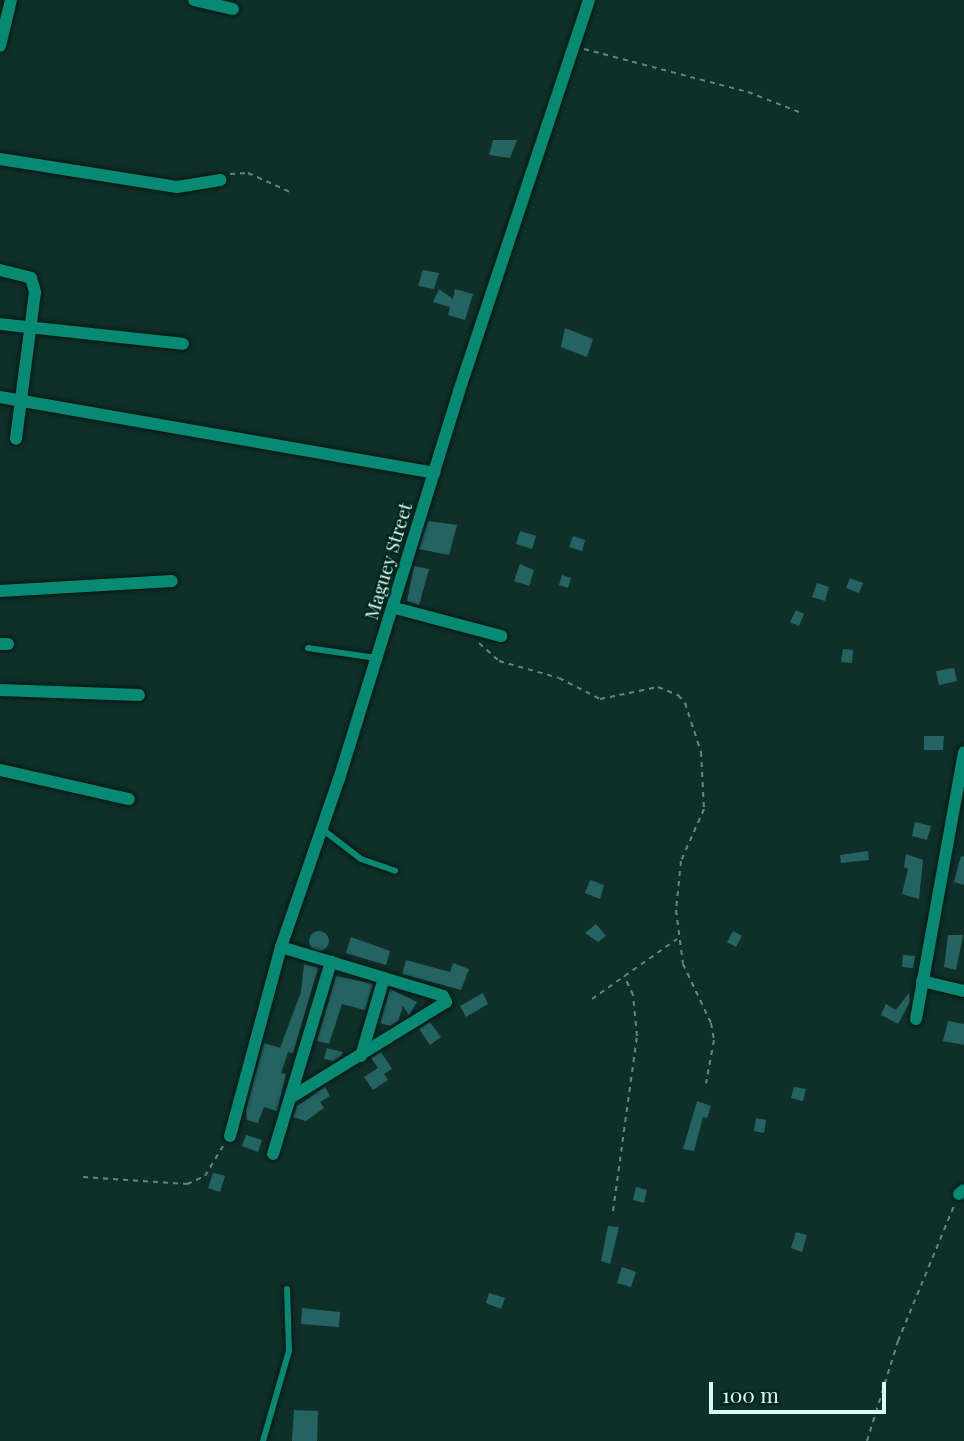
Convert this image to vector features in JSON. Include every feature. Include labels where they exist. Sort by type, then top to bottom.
[{"type":"street","points":[[0,46],[11,0]]},
{"type":"street","points":[[194,0],[233,9]]},
{"type":"street","name":"Maguey Street","points":[[230,1136],[281,947],[395,608],[434,473],[589,0]]},
{"type":"street","points":[[0,159],[177,187],[220,180]]},
{"type":"street","points":[[0,270],[31,278],[35,292],[16,439]]},
{"type":"street","points":[[0,324],[184,344]]},
{"type":"street","points":[[0,397],[434,473]]},
{"type":"street","points":[[0,591],[172,581]]},
{"type":"street","points":[[395,608],[501,636]]},
{"type":"street","points":[[0,690],[139,695]]},
{"type":"street","points":[[916,1019],[964,752]]},
{"type":"street","points":[[0,770],[129,799]]},
{"type":"street","points":[[281,947],[443,996],[446,1004],[290,1098]]},
{"type":"street","points":[[273,1154],[331,962]]},
{"type":"street","points":[[361,1056],[384,978]]},
{"type":"street","points":[[922,981],[964,991]]},
{"type":"lane","points":[[308,648],[378,658]]},
{"type":"lane","points":[[320,828],[361,859],[395,871]]},
{"type":"lane","points":[[263,1441],[289,1351],[287,1289]]},
{"type":"path","points":[[574,46],[748,92],[804,114]]},
{"type":"path","points":[[220,180],[234,173],[248,173],[290,192]]},
{"type":"path","points":[[480,631],[479,644],[499,661],[559,677],[600,699],[658,687],[678,695],[685,703],[701,752],[705,791],[701,821],[681,861],[677,882],[679,938],[683,964],[711,1023],[714,1040],[706,1083]]},
{"type":"path","points":[[592,999],[679,938]]},
{"type":"path","points":[[613,1211],[637,1036],[633,995],[624,976]]},
{"type":"path","points":[[83,1177],[196,1182],[211,1170],[230,1136]]},
{"type":"path","points":[[867,1441],[898,1340],[961,1192]]},
{"type":"building","points":[[493,140],[517,140],[510,158],[489,155]]},
{"type":"building","points":[[423,270],[439,273],[434,289],[418,286]]},
{"type":"building","points":[[439,289],[453,299],[455,289],[473,294],[465,320],[448,315],[450,307],[433,302]]},
{"type":"building","points":[[565,328],[593,339],[587,357],[561,347]]},
{"type":"building","points":[[428,521],[457,525],[449,555],[419,549]]},
{"type":"building","points":[[520,531],[536,536],[532,549],[516,544]]},
{"type":"building","points":[[390,533],[400,534],[396,544],[387,542]]},
{"type":"building","points":[[573,536],[585,540],[582,551],[569,547]]},
{"type":"building","points":[[520,564],[534,570],[529,586],[514,581]]},
{"type":"building","points":[[414,566],[429,569],[419,605],[407,601]]},
{"type":"building","points":[[562,575],[571,578],[568,588],[559,585]]},
{"type":"building","points":[[850,578],[863,583],[859,593],[846,588]]},
{"type":"building","points":[[817,583],[829,587],[825,601],[812,597]]},
{"type":"building","points":[[796,610],[804,614],[799,626],[790,622]]},
{"type":"building","points":[[843,649],[853,650],[852,663],[841,662]]},
{"type":"building","points":[[954,668],[957,681],[939,685],[936,671]]},
{"type":"building","points":[[924,736],[944,736],[943,750],[924,750]]},
{"type":"building","points":[[915,822],[931,826],[927,840],[912,836]]},
{"type":"building","points":[[868,851],[869,860],[841,863],[840,855]]},
{"type":"building","points":[[906,854],[923,860],[919,899],[902,894],[908,869],[904,867]]},
{"type":"building","points":[[961,856],[964,857],[964,885],[954,882]]},
{"type":"building","points":[[590,880],[604,885],[600,899],[585,893]]},
{"type":"building","points":[[596,924],[606,936],[598,942],[585,933]]},
{"type":"building","points":[[319,931],[326,934],[329,941],[326,948],[319,951],[312,948],[309,941],[312,934]]},
{"type":"building","points":[[733,931],[742,936],[736,947],[727,942]]},
{"type":"building","points":[[948,935],[963,935],[956,970],[944,967]]},
{"type":"building","points":[[351,937],[390,951],[386,965],[346,953]]},
{"type":"building","points":[[903,955],[915,956],[913,968],[902,967]]},
{"type":"building","points":[[406,960],[450,972],[453,963],[469,969],[461,990],[402,974]]},
{"type":"building","points":[[304,964],[318,968],[293,1053],[288,1052],[281,1073],[286,1074],[277,1111],[264,1107],[258,1123],[247,1120],[246,1110],[264,1043],[280,1048],[301,992]]},
{"type":"building","points":[[336,976],[373,984],[365,1010],[342,1004],[329,1044],[317,1041]]},
{"type":"building","points":[[390,989],[417,1002],[409,1015],[403,1006],[398,1021],[390,1026],[380,1023]]},
{"type":"building","points":[[483,993],[488,1004],[466,1017],[460,1006]]},
{"type":"building","points":[[909,993],[910,1002],[898,1024],[881,1015],[886,1004],[896,1010]]},
{"type":"building","points":[[948,1021],[964,1024],[964,1045],[943,1041]]},
{"type":"building","points":[[430,1022],[441,1037],[430,1045],[419,1029]]},
{"type":"building","points":[[327,1048],[343,1052],[333,1061],[324,1059]]},
{"type":"building","points":[[381,1052],[392,1069],[384,1074],[388,1080],[373,1090],[364,1077],[378,1068],[371,1058]]},
{"type":"building","points":[[325,1087],[330,1096],[320,1102],[324,1108],[306,1121],[293,1117],[297,1106]]},
{"type":"building","points":[[794,1087],[806,1089],[803,1101],[791,1098]]},
{"type":"building","points":[[697,1101],[711,1106],[707,1118],[703,1117],[694,1151],[683,1149]]},
{"type":"building","points":[[756,1118],[766,1120],[764,1133],[754,1131]]},
{"type":"building","points":[[246,1135],[262,1140],[258,1152],[242,1146]]},
{"type":"building","points":[[213,1173],[225,1176],[220,1192],[208,1188]]},
{"type":"building","points":[[636,1187],[647,1190],[644,1203],[633,1200]]},
{"type":"building","points":[[608,1226],[619,1227],[610,1264],[601,1261]]},
{"type":"building","points":[[796,1232],[807,1235],[802,1252],[791,1248]]},
{"type":"building","points":[[622,1267],[636,1272],[631,1287],[617,1283]]},
{"type":"building","points":[[489,1293],[505,1298],[501,1309],[486,1303]]},
{"type":"building","points":[[302,1308],[340,1312],[339,1327],[301,1324]]},
{"type":"building","points":[[294,1410],[318,1411],[317,1441],[292,1441]]}]
